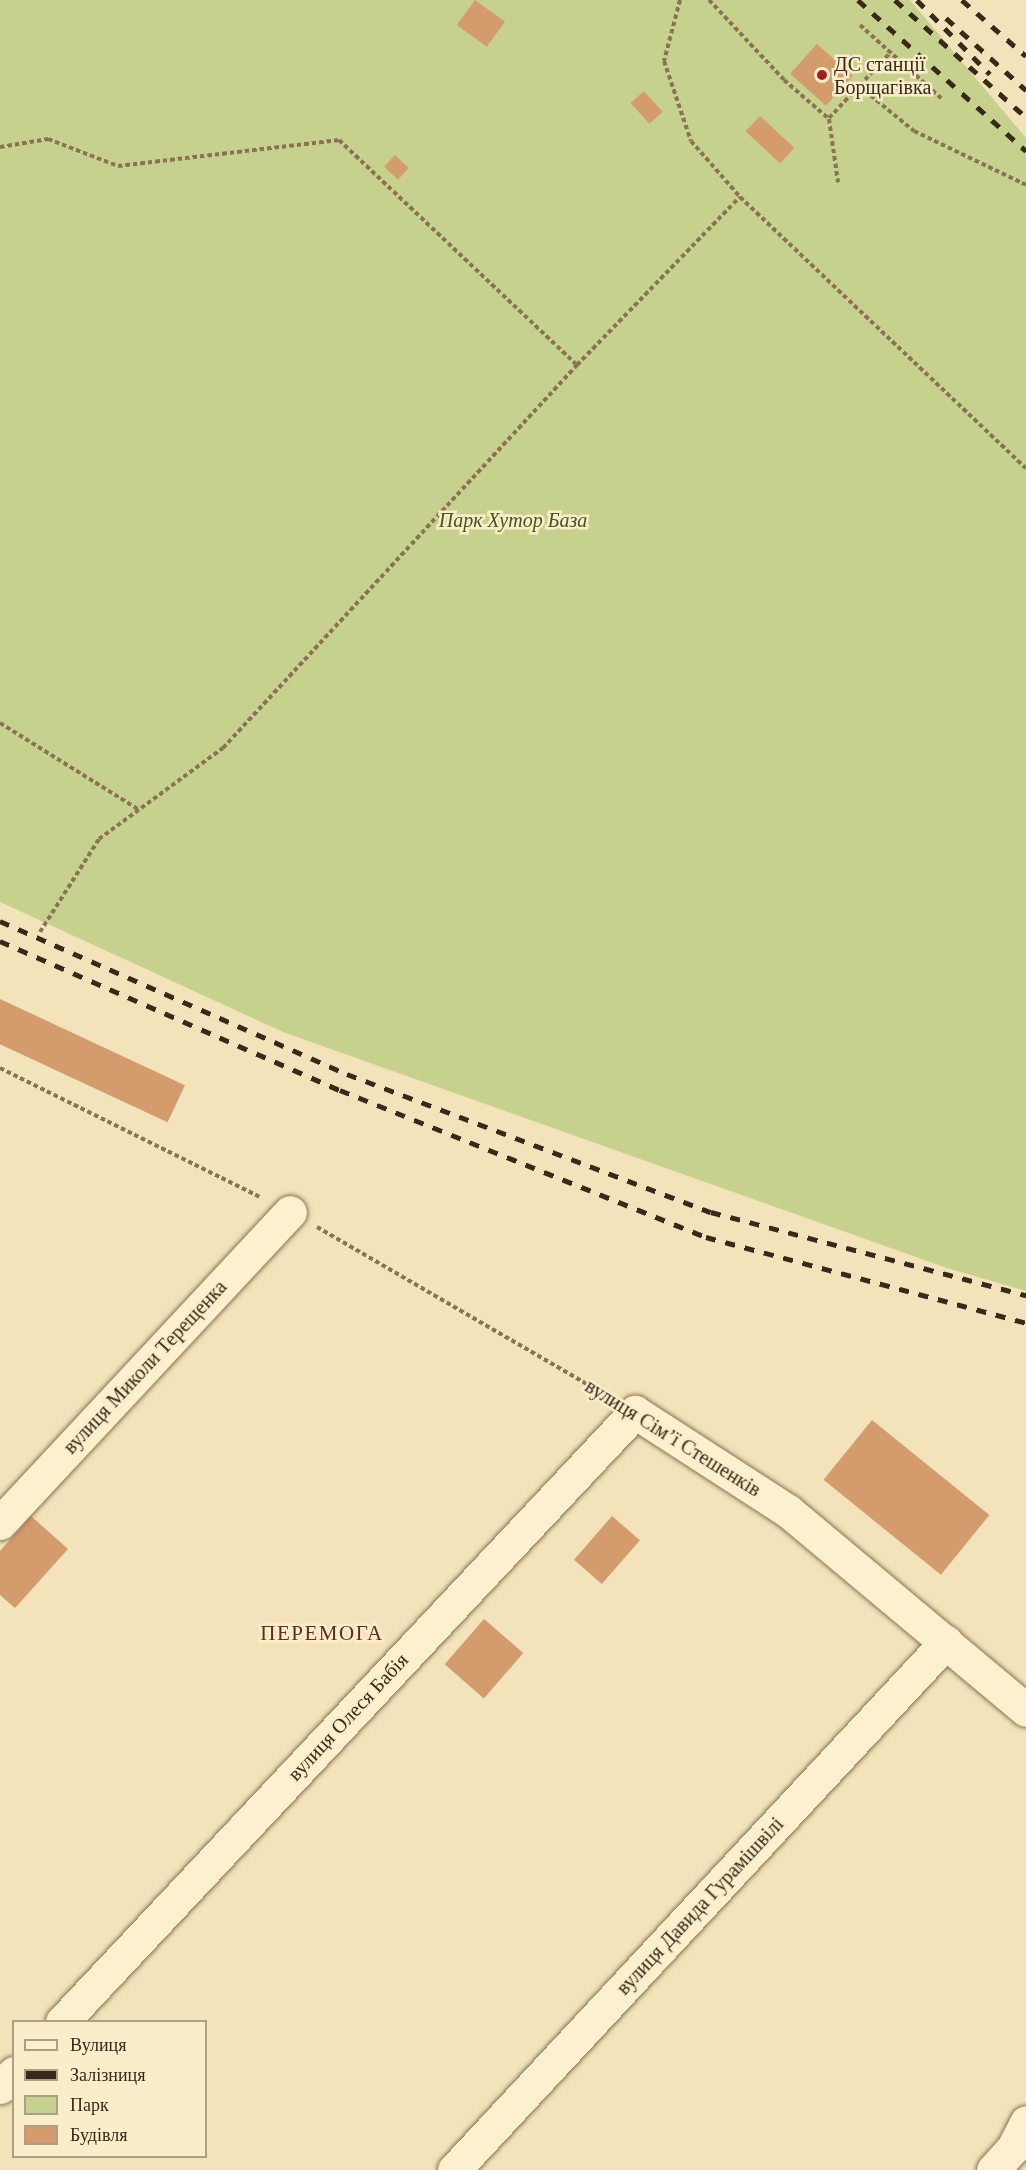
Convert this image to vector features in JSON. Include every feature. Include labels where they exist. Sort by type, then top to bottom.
[{"type":"street","name":"вулиця Миколи Терещенка","points":[[0,1523],[290,1212]]},
{"type":"street","name":"вулиця Сімʼї Стешенків","points":[[634,1412],[788,1511],[1026,1710]]},
{"type":"street","name":"вулиця Олеся Бабія","points":[[64,2020],[634,1412]]},
{"type":"street","name":"вулиця Давида Гурамішвілі","points":[[454,2170],[946,1642]]},
{"type":"street","points":[[0,2087],[12,2075]]},
{"type":"street","points":[[993,2170],[1013,2148],[1026,2122]]},
{"type":"path","points":[[680,0],[664,61],[691,141],[740,197],[1026,468]]},
{"type":"path","points":[[710,0],[784,80],[829,118],[838,182]]},
{"type":"path","points":[[860,25],[943,100]]},
{"type":"path","points":[[829,118],[890,53]]},
{"type":"path","points":[[859,86],[914,132],[1026,185]]},
{"type":"path","points":[[0,147],[48,139],[118,166],[339,140],[577,364]]},
{"type":"path","points":[[40,932],[99,839],[223,748],[577,364],[740,197]]},
{"type":"path","points":[[0,723],[139,810]]},
{"type":"path","name":"вулиця Сімʼї Стешенків","points":[[0,1068],[290,1212],[634,1412]]},
{"type":"green space","name":"Парк Хутор База","points":[[0,0],[910,0],[1026,138],[1026,1291],[947,1268],[283,1032],[0,902]]},
{"type":"building","points":[[475,0],[505,22],[487,47],[457,25]]},
{"type":"building","name":"ДС станції Борщагівка","points":[[817,44],[853,76],[826,106],[790,74]]},
{"type":"building","points":[[644,91],[663,112],[649,124],[631,103]]},
{"type":"building","points":[[760,116],[794,148],[780,163],[746,131]]},
{"type":"building","points":[[395,155],[409,168],[398,180],[384,167]]},
{"type":"building","points":[[0,999],[185,1085],[168,1122],[0,1044]]},
{"type":"building","points":[[872,1420],[989,1515],[941,1575],[824,1480]]},
{"type":"building","points":[[31,1516],[68,1549],[15,1608],[0,1595],[0,1551]]},
{"type":"building","points":[[612,1516],[640,1540],[602,1584],[574,1560]]},
{"type":"building","points":[[484,1619],[523,1653],[484,1698],[445,1664]]},
{"type":"railway","points":[[858,0],[1026,151]]},
{"type":"railway","points":[[895,0],[1026,117]]},
{"type":"railway","points":[[917,0],[990,74]]},
{"type":"railway","points":[[962,0],[1026,56]]},
{"type":"railway","points":[[946,18],[1026,90]]},
{"type":"railway","points":[[0,921],[347,1074],[711,1212],[1026,1295]]},
{"type":"railway","points":[[0,941],[340,1090],[706,1237],[1026,1323]]},
{"type":"place","name":"ДС станції Борщагівка","points":[[822,75]]},
{"type":"district","name":"ПЕРЕМОГА","points":[[322,1633]]}]
